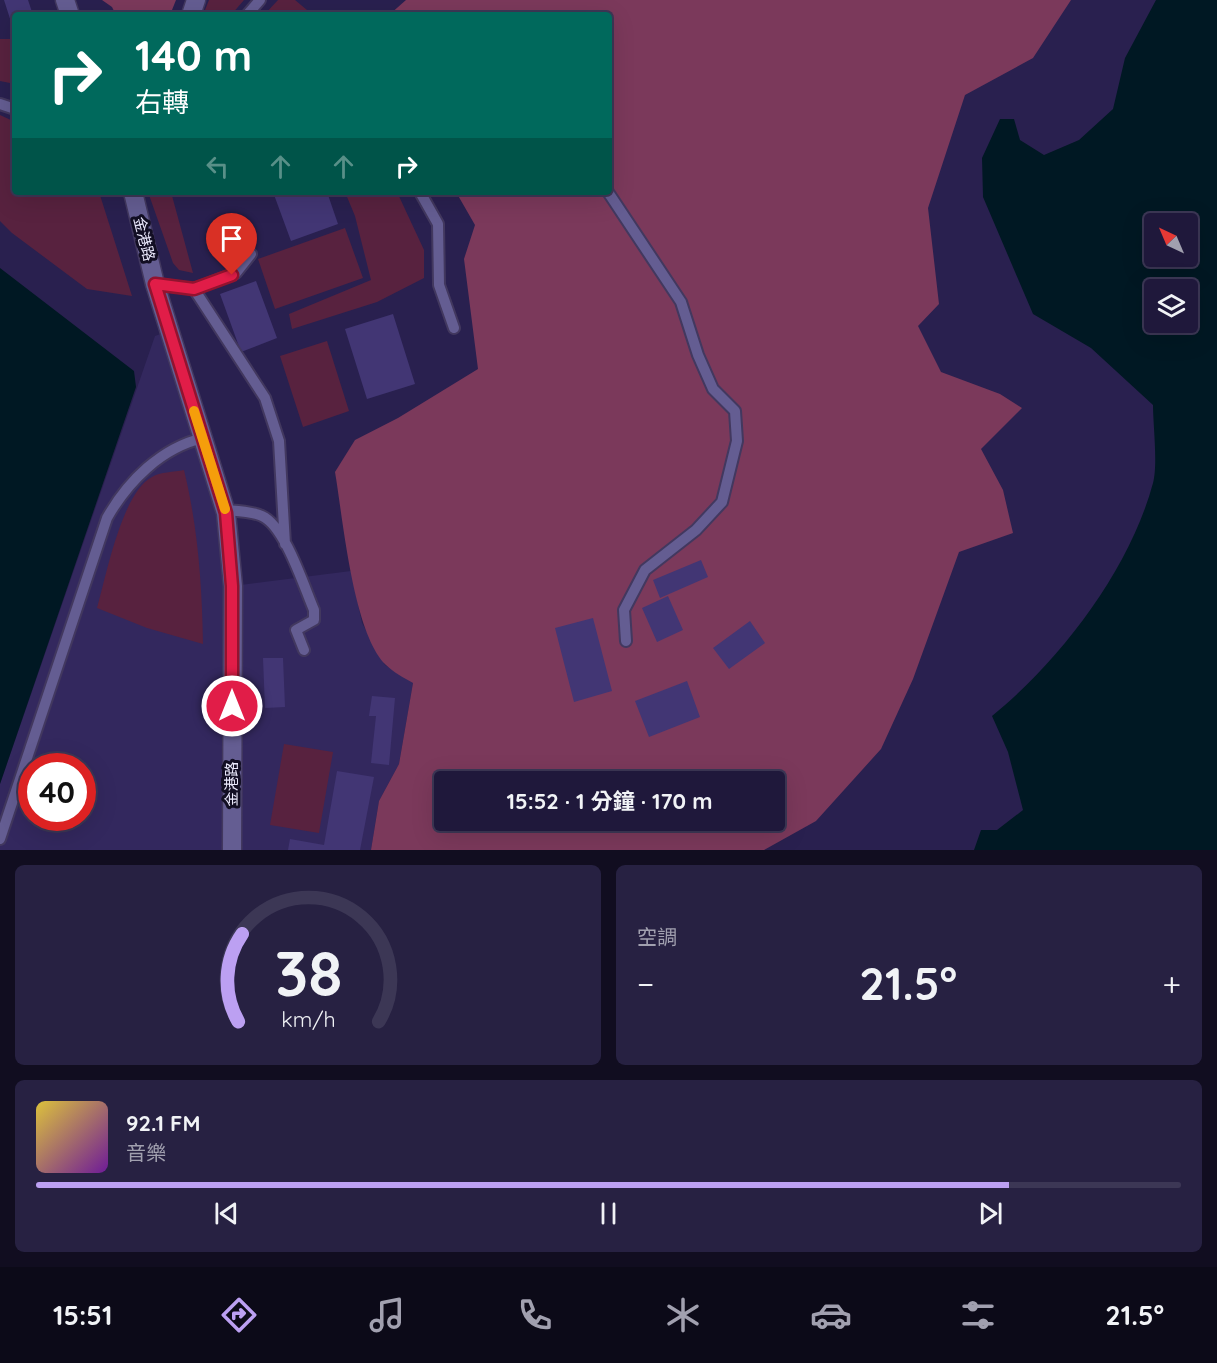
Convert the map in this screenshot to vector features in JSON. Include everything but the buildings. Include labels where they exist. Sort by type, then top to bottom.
[{"type":"street","name":"金港路","points":[[134,195],[155,284],[225,510],[232,586],[232,850]]},
{"type":"lane","points":[[250,12],[260,0]]},
{"type":"lane","points":[[422,195],[438,224],[439,285],[454,328]]},
{"type":"lane","points":[[610,195],[681,302],[698,355],[713,389],[735,411],[737,441],[722,502],[696,530],[645,570],[624,610],[626,641]]},
{"type":"lane","points":[[155,284],[194,289],[236,273],[251,254]]},
{"type":"lane","points":[[194,289],[265,398],[279,441],[285,544]]},
{"type":"lane","points":[[0,839],[107,518],[119,497],[136,478],[183,443],[203,438]]},
{"type":"lane","points":[[225,510],[263,516],[273,525],[285,544],[314,610],[314,620],[296,630],[304,650]]},
{"type":"shaded area","points":[[102,0],[176,0],[171,12],[114,12],[112,7]]},
{"type":"shaded area","points":[[209,0],[244,0],[234,12],[204,12]]},
{"type":"shaded area","points":[[278,0],[295,0],[309,12],[267,12]]},
{"type":"shaded area","points":[[406,0],[1071,0],[1033,58],[965,95],[928,208],[939,304],[918,326],[941,372],[1000,394],[1022,408],[981,449],[1003,490],[1013,533],[959,552],[913,679],[881,749],[816,821],[764,850],[371,850],[379,801],[399,764],[413,683],[386,665],[365,628],[351,574],[335,472],[355,440],[398,418],[478,369],[464,259],[475,225],[458,195],[612,195],[612,12],[392,12]]},
{"type":"shaded area","points":[[0,39],[12,39],[12,83],[0,81]]},
{"type":"shaded area","points":[[0,115],[12,121],[12,195],[100,195],[132,296],[87,289],[12,233],[0,221]]},
{"type":"shaded area","points":[[149,195],[172,195],[193,273],[179,270],[173,263]]},
{"type":"shaded area","points":[[346,195],[398,195],[424,250],[424,278],[377,302],[292,329],[289,314],[371,280],[355,216]]},
{"type":"shaded area","points":[[345,228],[363,278],[275,309],[258,259]]},
{"type":"shaded area","points":[[169,331],[225,510],[233,586],[351,571],[362,623],[385,665],[413,683],[399,764],[379,801],[371,850],[0,850],[0,784],[155,336]]},
{"type":"shaded area","points":[[327,341],[349,411],[303,427],[280,356]]},
{"type":"shaded area","points":[[184,470],[193,513],[198,556],[203,644],[147,628],[97,608],[110,557],[132,499],[141,486],[155,475]]},
{"type":"shaded area","points":[[284,744],[333,752],[319,833],[270,825]]},
{"type":"water","points":[[1156,0],[1217,0],[1217,850],[974,850],[981,830],[997,830],[1023,810],[1008,752],[992,716],[1043,668],[1090,611],[1128,548],[1153,483],[1155,466],[1153,405],[1091,348],[1033,314],[983,197],[982,158],[1000,119],[1014,119],[1020,140],[1044,155],[1079,140],[1113,109],[1125,58]]},
{"type":"water","points":[[0,268],[134,371],[136,387],[0,784]]},
{"type":"slow traffic","points":[[194,411],[225,509]]},
{"type":"route","points":[[232,275],[194,289],[155,284],[226,513],[232,586],[232,706]]}]
